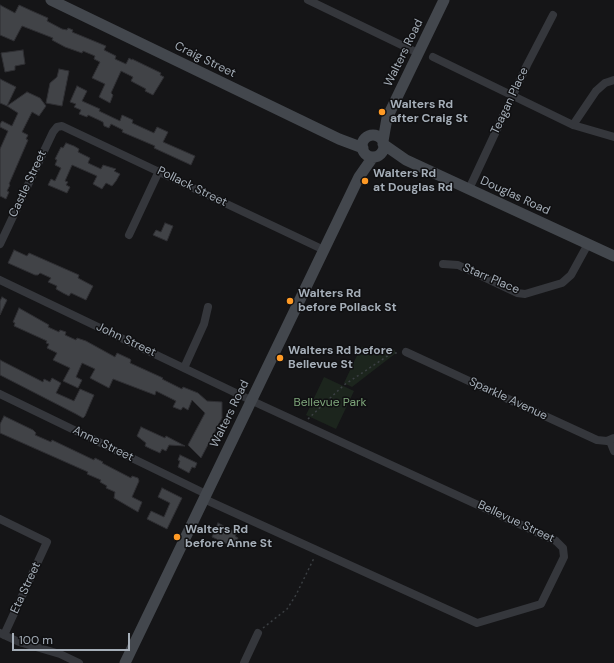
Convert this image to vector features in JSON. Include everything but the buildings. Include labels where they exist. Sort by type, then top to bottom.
[{"type":"main road","name":"Craig Street","points":[[51,0],[339,139],[373,146]]},
{"type":"main road","name":"Walters Road","points":[[125,663],[444,0]]},
{"type":"main road","name":"Douglas Road","points":[[373,146],[614,256]]},
{"type":"street","points":[[308,0],[418,53]]},
{"type":"street","name":"Teagan Place","points":[[469,189],[512,96],[553,15]]},
{"type":"street","points":[[433,57],[573,125],[614,137]]},
{"type":"street","points":[[573,125],[596,91],[605,83],[614,80]]},
{"type":"street","name":"Pollack Street","points":[[60,126],[68,127],[324,250]]},
{"type":"street","name":"Castle Street","points":[[0,244],[53,132],[60,126]]},
{"type":"street","points":[[129,235],[159,171]]},
{"type":"street","name":"Starr Place","points":[[443,264],[458,265],[517,293],[525,294],[562,283],[571,275],[588,244]]},
{"type":"street","name":"John Street","points":[[0,280],[251,400]]},
{"type":"street","points":[[184,368],[204,324],[208,307]]},
{"type":"street","name":"Sparkle Avenue","points":[[406,352],[597,440],[612,439],[614,452]]},
{"type":"street","name":"Anne Street","points":[[0,394],[205,496]]},
{"type":"street","name":"Bellevue Street","points":[[205,496],[318,551],[474,622],[480,623],[542,604],[563,562],[565,554],[561,545],[556,541],[251,400]]},
{"type":"street","name":"Eta Street","points":[[0,519],[47,542],[2,634]]},
{"type":"street","points":[[244,663],[258,633]]},
{"type":"street","points":[[2,634],[24,644],[60,654],[79,663]]},
{"type":"path","points":[[302,424],[344,385],[392,353],[406,352]]},
{"type":"path","points":[[258,633],[287,608],[296,594],[318,551]]},
{"type":"green space","points":[[361,347],[394,349],[396,353],[352,387],[344,383]]},
{"type":"green space","name":"Bellevue Park","points":[[324,377],[354,391],[336,429],[306,415]]},
{"type":"place","name":"Walters Rd after Craig St","points":[[382,112]]},
{"type":"place","name":"Walters Rd at Douglas Rd","points":[[365,181]]},
{"type":"place","name":"Walters Rd before Pollack St","points":[[290,301]]},
{"type":"place","name":"Walters Rd before Bellevue St","points":[[280,358]]},
{"type":"place","name":"Walters Rd before Anne St","points":[[177,537]]}]
